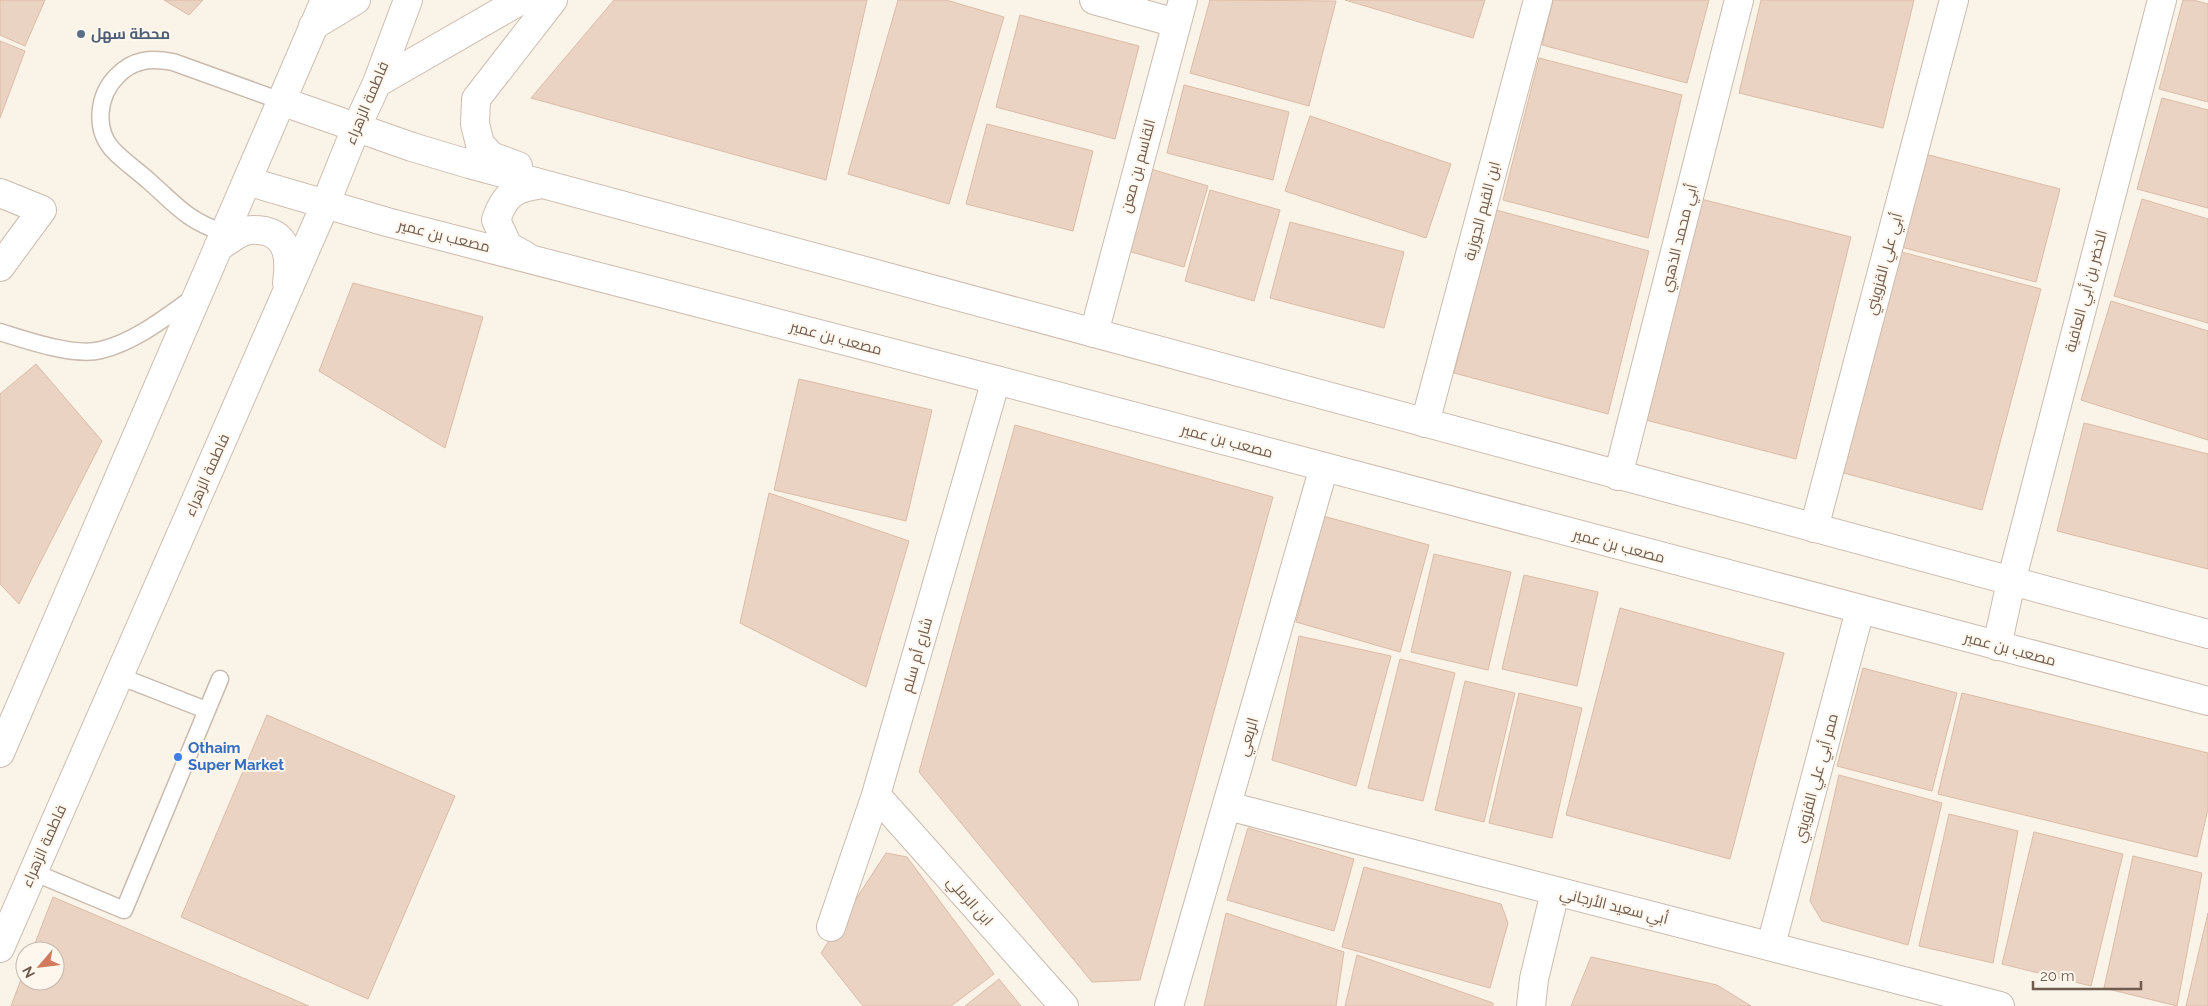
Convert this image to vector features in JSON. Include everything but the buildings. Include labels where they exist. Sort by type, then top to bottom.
[{"type":"street","points":[[0,753],[325,0]]},
{"type":"street","points":[[313,26],[356,0]]},
{"type":"street","name":"فاطمة الزهراء","points":[[0,948],[325,205],[356,128],[377,83],[408,0]]},
{"type":"street","points":[[377,83],[521,0]]},
{"type":"street","points":[[553,0],[476,99],[475,124],[480,144],[492,156],[614,204]]},
{"type":"street","points":[[1094,0],[1179,11]]},
{"type":"street","name":"ابن القيم الجوزية","points":[[1425,423],[1538,0]]},
{"type":"street","name":"أبي محمد الذهبي","points":[[1618,476],[1739,0]]},
{"type":"street","name":"أبي علي القزويني","points":[[1814,528],[1954,0]]},
{"type":"street","name":"الخضر بن أبي العافية","points":[[1997,646],[2011,582],[2162,0]]},
{"type":"street","name":"القاسم بن معن","points":[[1094,333],[1179,11]]},
{"type":"street","points":[[281,101],[356,128],[469,164],[2208,634]]},
{"type":"street","name":"مصعب بن عمير","points":[[247,182],[325,205],[996,380],[2208,701]]},
{"type":"street","points":[[529,258],[508,246],[500,233],[496,220],[502,204],[513,192],[525,187],[543,184]]},
{"type":"street","points":[[0,193],[42,210],[0,267]]},
{"type":"street","points":[[221,240],[246,230],[274,233],[286,246],[290,262],[286,294]]},
{"type":"street","name":"شارع أم سلم","points":[[831,928],[876,795],[996,380]]},
{"type":"street","name":"الربعي","points":[[1169,1006],[1324,467]]},
{"type":"street","name":"ممر أبي علي القزويني","points":[[1771,945],[1860,610]]},
{"type":"street","name":"ابن الرملي","points":[[876,795],[1064,1006]]},
{"type":"street","name":"أبي سعيد الأرجاني","points":[[1228,806],[1555,892],[1771,945],[1945,999],[2000,1006]]},
{"type":"street","points":[[1531,1006],[1534,979],[1555,892]]},
{"type":"lane","points":[[221,240],[189,218],[112,148],[104,133],[100,116],[102,98],[111,82],[123,70],[138,62],[156,58],[173,62],[281,101]]},
{"type":"lane","points":[[0,332],[70,350],[100,350],[153,326],[198,295]]},
{"type":"lane","points":[[119,676],[206,710]]},
{"type":"lane","points":[[33,872],[124,910],[220,679]]},
{"type":"place","name":"محطة سهل","points":[[81,34]]},
{"type":"place","name":"Othaim Super Market","points":[[178,757]]}]
